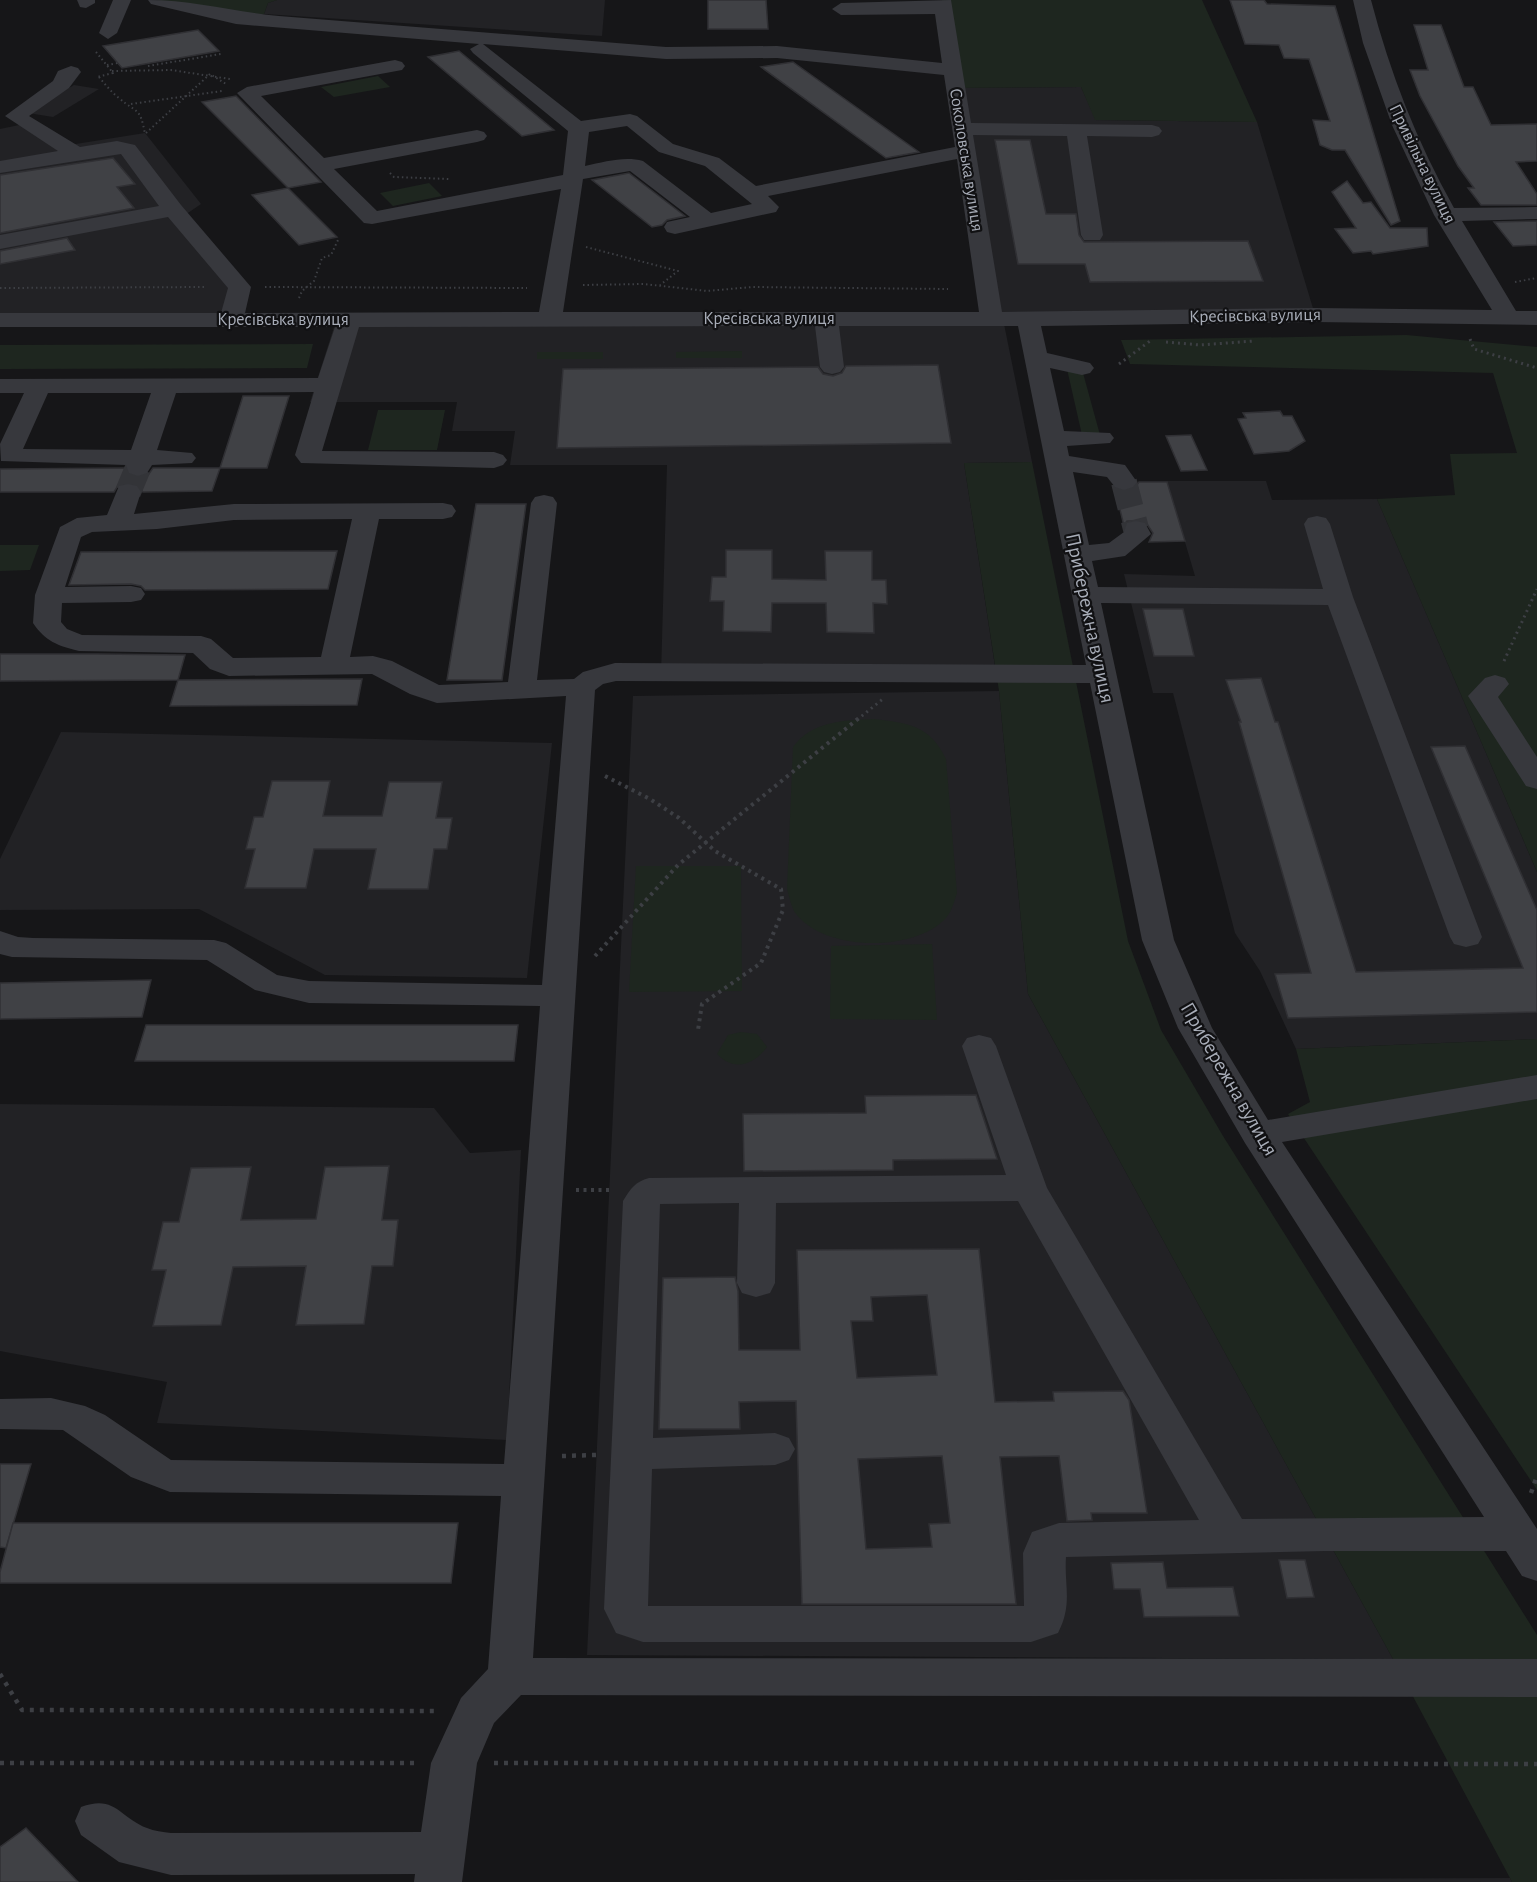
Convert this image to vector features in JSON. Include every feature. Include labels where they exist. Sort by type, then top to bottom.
[{"type":"street","points":[[108,33],[122,0]]},
{"type":"street","points":[[157,0],[236,18],[279,22],[666,52],[777,51],[951,70]]},
{"type":"street","name":"Привільна вулиця","points":[[1362,0],[1389,97],[1445,215],[1508,317]]},
{"type":"street","points":[[841,9],[942,4]]},
{"type":"street","name":"Соколовська вулиця","points":[[942,4],[992,319]]},
{"type":"street","points":[[480,49],[577,128],[580,140],[550,320]]},
{"type":"street","points":[[246,91],[395,66]]},
{"type":"street","points":[[71,72],[65,75],[62,84],[15,116],[77,154]]},
{"type":"street","points":[[246,91],[372,218],[573,178],[626,164],[636,165],[707,220]]},
{"type":"street","points":[[577,128],[630,120],[666,148],[712,162],[768,207],[675,227]]},
{"type":"street","points":[[961,129],[1152,131]]},
{"type":"street","points":[[1076,130],[1092,235]]},
{"type":"street","points":[[320,165],[477,136]]},
{"type":"street","points":[[0,167],[117,147],[128,149],[173,210],[240,287],[231,320]]},
{"type":"street","points":[[752,193],[965,151]]},
{"type":"street","points":[[0,242],[173,210]]},
{"type":"street","points":[[1445,215],[1537,213]]},
{"type":"street","name":"Кресівська вулиця","points":[[0,320],[1028,319],[1461,316],[1537,318]]},
{"type":"street","points":[[826,319],[832,367]]},
{"type":"street","name":"Прибережна вулиця","points":[[1028,319],[1158,940],[1195,1028],[1258,1134],[1527,1549]]},
{"type":"street","points":[[350,320],[328,385],[308,455],[310,458],[494,460]]},
{"type":"street","points":[[1036,358],[1082,368]]},
{"type":"street","points":[[118,522],[166,385]]},
{"type":"street","points":[[0,386],[328,385]]},
{"type":"street","points":[[39,386],[9,452],[10,456],[136,473],[183,458]]},
{"type":"street","points":[[1055,450],[1101,438]]},
{"type":"street","points":[[1055,450],[1116,470],[1124,482]]},
{"type":"street","points":[[521,691],[544,503]]},
{"type":"street","points":[[443,511],[234,512],[86,524],[69,532],[49,595],[47,623],[57,635],[79,643],[201,645],[220,663],[229,667],[334,665],[385,667],[428,692],[437,694],[581,687],[593,678],[615,672],[1102,674]]},
{"type":"street","points":[[334,665],[368,512]]},
{"type":"street","points":[[1317,524],[1339,597],[1466,936]]},
{"type":"street","points":[[1077,554],[1116,550],[1138,534],[1136,529]]},
{"type":"street","points":[[49,595],[131,594]]},
{"type":"street","points":[[1086,595],[1339,597]]},
{"type":"street","points":[[1495,684],[1483,696],[1537,780]]},
{"type":"street","points":[[98,1821],[136,1847],[171,1854],[440,1868],[454,1762],[477,1711],[510,1676],[543,1190],[581,687]]},
{"type":"street","points":[[0,941],[12,947],[33,948],[214,950],[267,983],[309,992],[558,996]]},
{"type":"street","points":[[979,1046],[1029,1188],[1230,1536]]},
{"type":"street","points":[[1258,1134],[1537,1087]]},
{"type":"street","points":[[1029,1188],[650,1191],[642,1201],[626,1609],[630,1620],[644,1624],[1031,1624],[1043,1620],[1047,1609],[1043,1554],[1047,1544],[1059,1540],[1230,1536],[1527,1549]]},
{"type":"street","points":[[756,1283],[758,1190]]},
{"type":"street","points":[[0,1414],[57,1415],[79,1419],[152,1471],[171,1476],[524,1468]]},
{"type":"street","points":[[632,1455],[775,1449]]},
{"type":"street","points":[[510,1676],[1537,1678]]},
{"type":"path","points":[[112,71],[221,54]]},
{"type":"path","points":[[107,65],[118,63]]},
{"type":"path","points":[[141,68],[210,74],[246,91]]},
{"type":"path","points":[[210,74],[246,91]]},
{"type":"path","points":[[99,77],[120,100],[130,104],[142,116],[145,133],[210,74]]},
{"type":"path","points":[[130,104],[246,91]]},
{"type":"path","points":[[297,302],[306,287],[314,281],[322,258],[331,255],[338,240]]},
{"type":"path","points":[[562,240],[678,271],[660,286]]},
{"type":"path","points":[[0,288],[555,288],[589,284],[660,286],[707,291],[837,287],[948,289]]},
{"type":"path","points":[[1461,316],[1474,349],[1537,368]]},
{"type":"path","points":[[1119,364],[1159,337]]},
{"type":"path","points":[[1495,684],[1537,589]]},
{"type":"path","points":[[558,996],[678,865],[913,675]]},
{"type":"path","points":[[577,741],[606,778],[638,791],[679,818],[715,850],[781,889],[783,910],[761,963],[702,1004],[698,1030]]},
{"type":"path","points":[[543,1190],[650,1191]]},
{"type":"path","points":[[524,1468],[632,1455]]},
{"type":"path","points":[[0,1674],[22,1710],[477,1711]]},
{"type":"path","points":[[0,1762],[1537,1764]]},
{"type":"shaded area","points":[[157,0],[277,0],[268,3],[264,14],[236,18]]},
{"type":"shaded area","points":[[277,0],[605,0],[602,36],[264,14],[268,3]]},
{"type":"shaded area","points":[[942,0],[1202,0],[1257,122],[1095,120],[1081,87],[954,88]]},
{"type":"shaded area","points":[[378,76],[390,87],[334,97],[321,87]]},
{"type":"shaded area","points":[[74,85],[99,89],[53,117],[28,113]]},
{"type":"shaded area","points":[[1081,87],[1096,120],[1257,122],[1315,315],[992,319],[954,88]]},
{"type":"shaded area","points":[[24,124],[63,146],[145,133],[201,204],[182,217],[240,287],[231,320],[0,320],[0,129]]},
{"type":"shaded area","points":[[429,183],[442,196],[393,206],[380,193]]},
{"type":"shaded area","points":[[335,324],[1004,324],[1032,462],[964,463],[996,673],[661,675],[667,465],[510,465],[515,431],[452,431],[457,402],[310,402]]},
{"type":"shaded area","points":[[1406,335],[1537,347],[1537,872],[1377,499],[1455,495],[1450,454],[1517,453],[1493,373],[1130,364],[1121,340]]},
{"type":"shaded area","points":[[313,344],[307,368],[0,369],[0,345]]},
{"type":"shaded area","points":[[742,351],[742,358],[676,358],[676,352]]},
{"type":"shaded area","points":[[537,352],[603,352],[603,359],[537,359]]},
{"type":"shaded area","points":[[1067,369],[1083,373],[1100,435],[1082,435]]},
{"type":"shaded area","points":[[378,410],[445,410],[437,450],[368,450]]},
{"type":"shaded area","points":[[1032,462],[1128,941],[1161,1030],[1223,1136],[1537,1635],[1537,1882],[1512,1882],[1393,1659],[1028,994],[999,691],[964,463]]},
{"type":"shaded area","points":[[1167,481],[1266,481],[1272,500],[1377,499],[1537,872],[1537,1039],[1296,1049],[1260,971],[1235,933],[1173,693],[1153,693],[1124,574],[1195,576]]},
{"type":"shaded area","points":[[0,545],[39,545],[30,570],[0,571]]},
{"type":"shaded area","points":[[999,691],[1028,994],[1393,1659],[587,1655],[633,696]]},
{"type":"shaded area","points":[[874,719],[908,724],[925,732],[940,748],[946,759],[957,893],[946,918],[931,929],[913,937],[891,942],[868,943],[825,934],[807,925],[794,911],[787,889],[793,747],[801,738],[819,727],[840,721]]},
{"type":"shaded area","points":[[61,732],[552,743],[527,978],[325,975],[199,909],[0,910],[0,859]]},
{"type":"shaded area","points":[[636,866],[741,866],[742,991],[629,992]]},
{"type":"shaded area","points":[[932,944],[937,1020],[830,1019],[831,946]]},
{"type":"shaded area","points":[[741,1032],[757,1034],[767,1047],[756,1058],[744,1064],[723,1060],[717,1054],[728,1035]]},
{"type":"shaded area","points":[[1537,1039],[1537,1490],[1288,1114],[1310,1102],[1296,1049]]},
{"type":"shaded area","points":[[0,1104],[434,1108],[470,1153],[521,1150],[507,1440],[157,1423],[167,1382],[0,1351]]},
{"type":"shaded area","points":[[1510,1878],[1512,1882],[800,1881]]},
{"type":"building","points":[[708,0],[766,0],[768,29],[708,29]]},
{"type":"building","points":[[1230,0],[1264,0],[1267,4],[1335,6],[1400,221],[1391,225],[1345,150],[1332,150],[1320,145],[1313,120],[1330,121],[1309,59],[1284,58],[1279,45],[1245,44]]},
{"type":"building","points":[[1414,25],[1441,25],[1464,87],[1473,87],[1491,125],[1537,124],[1537,161],[1516,162],[1537,194],[1537,205],[1481,205],[1468,188],[1474,188],[1458,166],[1420,96],[1410,70],[1428,70]]},
{"type":"building","points":[[198,30],[219,51],[122,68],[103,46]]},
{"type":"building","points":[[459,51],[554,130],[522,136],[428,57]]},
{"type":"building","points":[[793,62],[919,152],[886,158],[761,67]]},
{"type":"building","points":[[236,96],[321,182],[288,188],[202,102]]},
{"type":"building","points":[[995,140],[1030,140],[1046,214],[1076,214],[1079,235],[1084,242],[1248,241],[1263,281],[1090,282],[1085,264],[1018,264]]},
{"type":"building","points":[[113,158],[135,184],[117,187],[134,208],[0,233],[0,175]]},
{"type":"building","points":[[629,173],[685,216],[667,220],[662,225],[652,227],[592,180]]},
{"type":"building","points":[[1347,181],[1363,203],[1371,202],[1390,228],[1427,228],[1428,246],[1373,254],[1371,251],[1353,253],[1335,229],[1356,228],[1332,192]]},
{"type":"building","points":[[288,188],[337,237],[299,245],[252,195]]},
{"type":"building","points":[[1537,221],[1537,245],[1513,246],[1494,222]]},
{"type":"building","points":[[67,238],[75,250],[0,264],[0,251]]},
{"type":"building","points":[[938,365],[951,443],[557,448],[563,369],[818,367],[823,374],[833,376],[842,373],[846,366]]},
{"type":"building","points":[[243,396],[289,396],[267,468],[220,468]]},
{"type":"building","points":[[1280,411],[1283,416],[1292,416],[1305,441],[1289,451],[1254,454],[1238,419],[1246,418],[1243,413]]},
{"type":"building","points":[[1191,435],[1207,470],[1181,471],[1166,436]]},
{"type":"building","points":[[125,468],[128,475],[139,478],[148,475],[153,468],[220,468],[212,491],[143,492],[137,484],[128,482],[119,484],[114,492],[0,492],[0,469]]},
{"type":"building","points":[[1139,482],[1167,482],[1185,541],[1149,542],[1153,533],[1145,521],[1127,521],[1124,526],[1115,489],[1125,492],[1134,489]]},
{"type":"building","points":[[476,504],[526,504],[502,680],[447,680]]},
{"type":"building","points":[[726,550],[772,550],[772,579],[826,580],[825,551],[872,551],[872,580],[886,580],[887,604],[873,603],[874,633],[827,632],[826,603],[772,603],[771,632],[723,631],[724,601],[710,601],[712,577],[726,577]]},
{"type":"building","points":[[337,551],[328,589],[145,590],[141,586],[131,584],[69,585],[81,552]]},
{"type":"building","points":[[1143,609],[1183,609],[1194,656],[1154,656]]},
{"type":"building","points":[[0,654],[185,655],[178,680],[0,681]]},
{"type":"building","points":[[1261,678],[1275,722],[1278,722],[1356,972],[1523,968],[1431,747],[1465,746],[1537,910],[1537,1012],[1288,1018],[1275,974],[1311,973],[1239,722],[1241,722],[1226,680]]},
{"type":"building","points":[[362,679],[357,705],[170,706],[178,680]]},
{"type":"building","points":[[272,781],[330,781],[323,816],[382,816],[389,782],[442,782],[436,818],[452,818],[447,849],[434,849],[428,889],[368,889],[376,849],[314,849],[306,888],[245,888],[255,849],[246,849],[254,817],[263,817]]},
{"type":"building","points":[[151,980],[142,1017],[0,1019],[0,983]]},
{"type":"building","points":[[146,1025],[518,1025],[514,1061],[135,1061]]},
{"type":"building","points":[[976,1095],[997,1159],[893,1160],[893,1170],[744,1171],[743,1114],[866,1113],[865,1096]]},
{"type":"building","points":[[389,1166],[382,1220],[398,1220],[393,1266],[372,1266],[364,1324],[296,1325],[306,1266],[233,1267],[221,1325],[153,1326],[166,1270],[152,1270],[163,1222],[179,1222],[191,1168],[251,1167],[241,1220],[316,1219],[325,1167]]},
{"type":"building","points":[[979,1249],[995,1402],[1054,1401],[1053,1392],[1123,1391],[1129,1400],[1147,1513],[1091,1513],[1092,1520],[1067,1521],[1059,1456],[1000,1457],[1016,1604],[802,1604],[796,1401],[739,1402],[740,1429],[659,1429],[663,1278],[735,1277],[738,1291],[739,1350],[800,1350],[797,1250]],"holes":[[[927,1295],[937,1375],[857,1378],[851,1321],[873,1321],[871,1297]],[[942,1456],[950,1523],[929,1524],[932,1547],[866,1549],[858,1459]]]},
{"type":"building","points":[[0,1464],[31,1464],[6,1548],[0,1547]]},
{"type":"building","points":[[13,1523],[458,1523],[451,1583],[0,1583],[0,1572]]},
{"type":"building","points":[[1279,1560],[1305,1560],[1314,1597],[1287,1598]]},
{"type":"building","points":[[1163,1562],[1167,1588],[1233,1587],[1239,1616],[1144,1617],[1140,1589],[1114,1589],[1111,1563]]},
{"type":"building","points":[[26,1828],[78,1882],[0,1882],[0,1847]]},
{"type":"tunnel","points":[[128,492],[138,468]]},
{"type":"tunnel","points":[[1124,482],[1136,529]]}]
